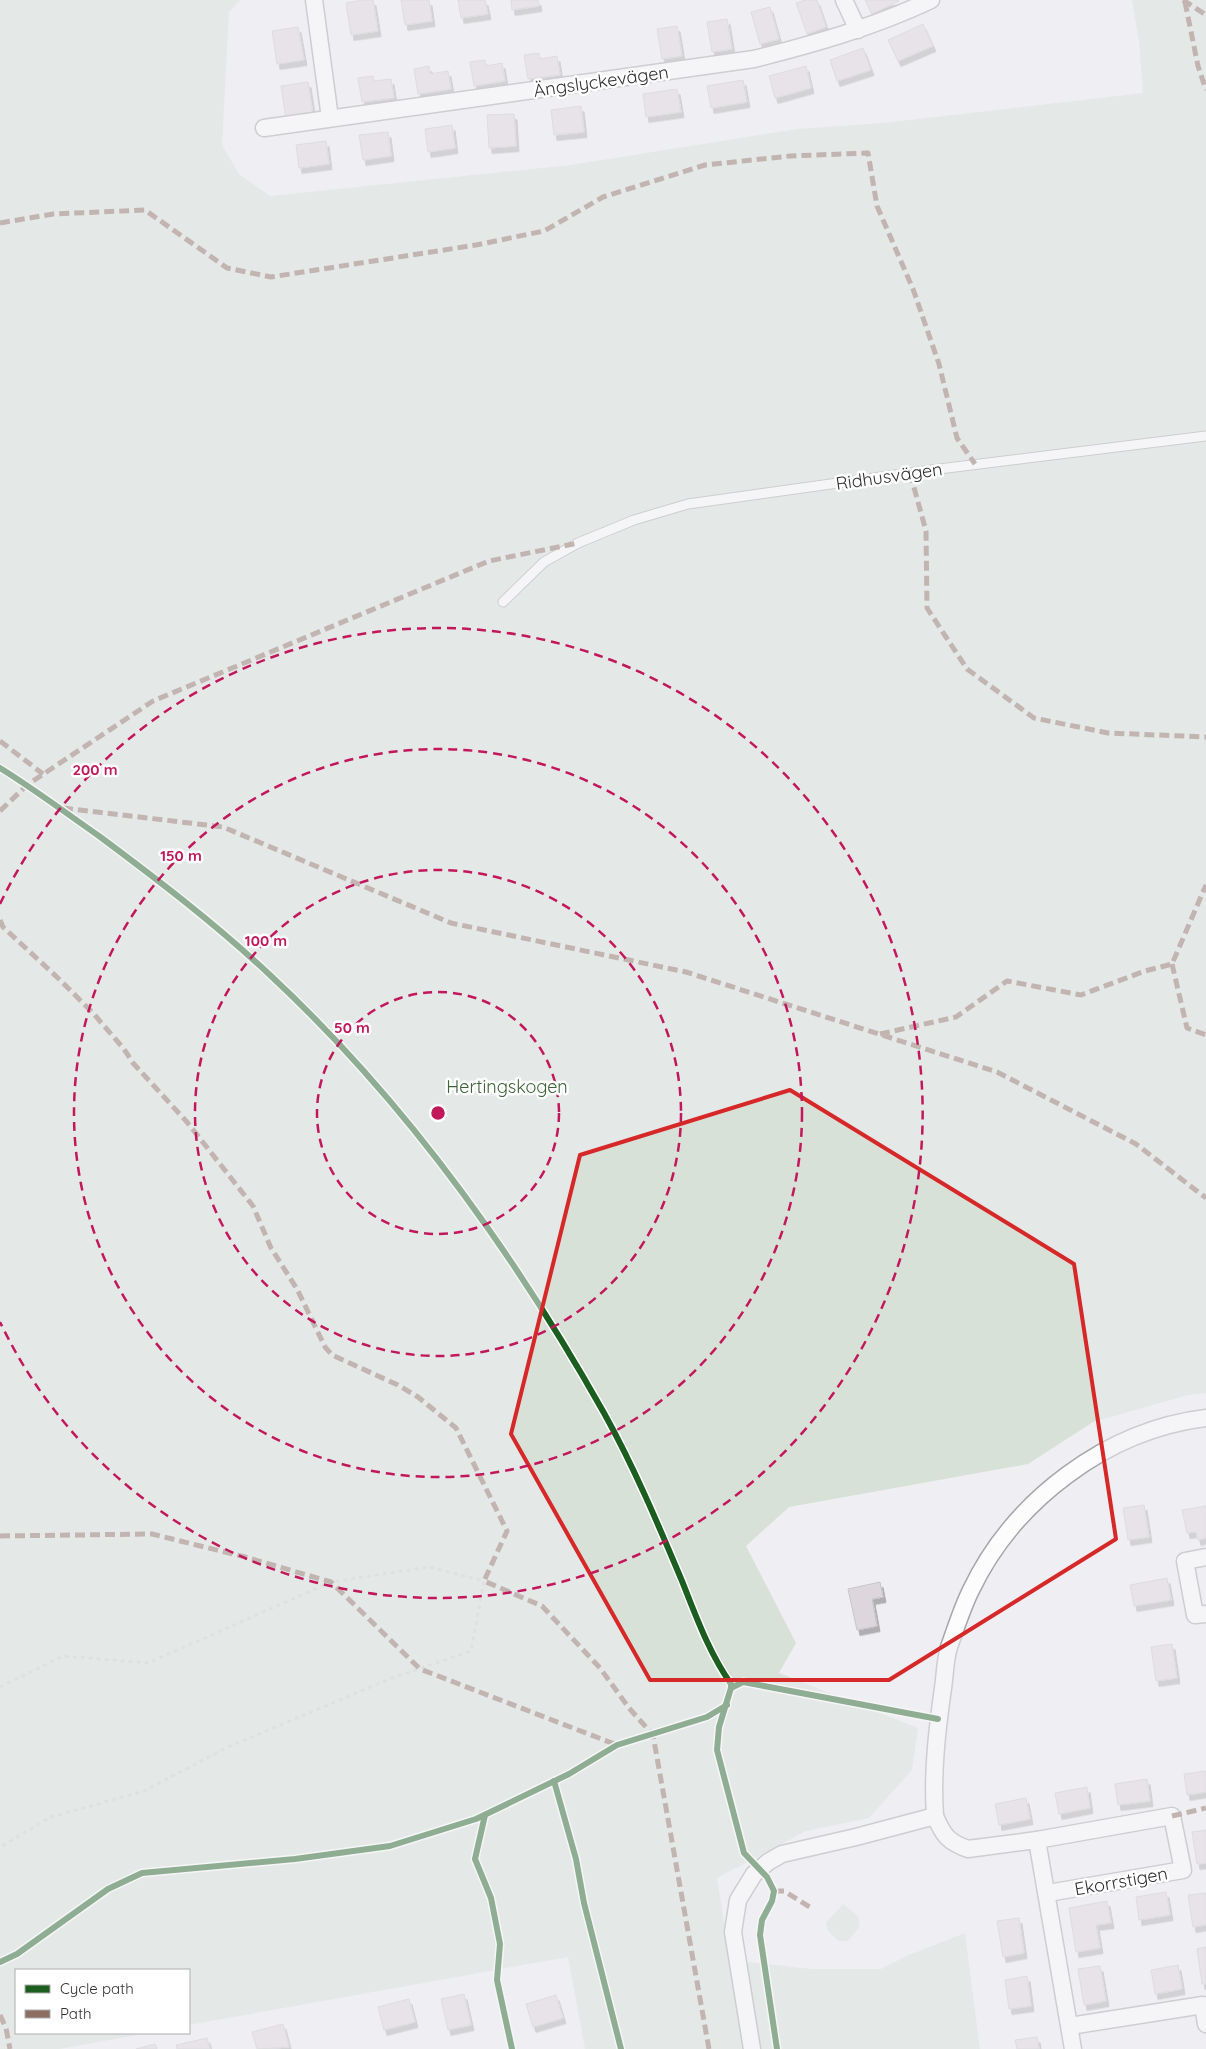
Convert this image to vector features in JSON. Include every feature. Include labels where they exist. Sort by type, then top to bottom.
[{"type":"street","points":[[314,0],[330,118]]},
{"type":"street","points":[[844,0],[858,30]]},
{"type":"street","name":"Ängslyckevägen","points":[[264,128],[754,59],[818,43],[858,30],[930,0]]},
{"type":"street","points":[[752,2049],[733,1932],[738,1900],[745,1886],[768,1862],[782,1854],[935,1816],[933,1782],[936,1746],[949,1649],[971,1590],[1004,1536],[1028,1509],[1083,1463],[1120,1443],[1159,1429],[1206,1418]]},
{"type":"street","points":[[1206,1557],[1185,1560],[1195,1616],[1206,1614]]},
{"type":"street","name":"Ekorrstigen","points":[[935,1816],[942,1834],[957,1845],[968,1849],[1037,1840],[1172,1816],[1183,1870],[1048,1893]]},
{"type":"street","points":[[1037,1840],[1048,1893],[1073,2049]]},
{"type":"street","points":[[1070,2026],[1203,2005],[1206,2024]]},
{"type":"lane","name":"Ridhusvägen","points":[[503,602],[544,562],[578,543],[634,520],[688,504],[931,470],[1206,436]]},
{"type":"path","points":[[0,1687],[63,1656],[148,1663],[332,1582],[429,1567],[484,1581],[471,1651],[392,1678],[228,1747],[144,1791],[51,1817],[0,1847]]},
{"type":"highlighted area","points":[[790,1090],[1074,1264],[1116,1539],[889,1680],[650,1680],[511,1434],[580,1155]]},
{"type":"green space","name":"Hertingskogen","points":[[0,0],[240,0],[229,12],[222,145],[239,174],[270,196],[571,165],[797,129],[883,123],[1143,93],[1139,41],[1132,0],[1206,0],[1206,1393],[1188,1395],[1093,1422],[1028,1464],[789,1507],[746,1546],[796,1643],[779,1673],[918,1728],[912,1770],[869,1818],[806,1831],[717,1878],[730,1960],[811,1969],[881,1969],[909,1955],[965,1933],[980,2049],[585,2049],[568,1957],[190,2025],[190,1969],[15,1969],[15,2034],[142,2034],[59,2049],[0,2049]]},
{"type":"green space","points":[[843,1904],[858,1916],[860,1926],[848,1941],[839,1941],[828,1931],[826,1923]]},
{"type":"building","points":[[373,0],[378,31],[351,35],[346,3]]},
{"type":"building","points":[[401,0],[429,0],[432,21],[405,25]]},
{"type":"building","points":[[458,0],[485,0],[488,14],[461,18]]},
{"type":"building","points":[[511,0],[538,0],[539,6],[512,10]]},
{"type":"building","points":[[805,0],[817,0],[826,27],[807,34],[796,3]]},
{"type":"building","points":[[865,0],[898,0],[899,1],[872,14]]},
{"type":"building","points":[[770,7],[779,39],[760,44],[751,12]]},
{"type":"building","points":[[727,19],[732,49],[712,52],[707,22]]},
{"type":"building","points":[[923,24],[933,46],[898,61],[888,40]]},
{"type":"building","points":[[677,26],[682,56],[662,59],[657,29]]},
{"type":"building","points":[[298,27],[304,60],[277,64],[272,31]]},
{"type":"building","points":[[863,48],[871,70],[837,81],[830,60]]},
{"type":"building","points":[[539,53],[540,59],[557,56],[560,75],[528,79],[524,55]]},
{"type":"building","points":[[485,60],[486,66],[502,63],[505,81],[474,86],[470,62]]},
{"type":"building","points":[[429,66],[430,74],[448,71],[451,89],[418,94],[414,69]]},
{"type":"building","points":[[806,66],[811,88],[775,98],[769,76]]},
{"type":"building","points":[[373,76],[374,81],[391,79],[394,98],[362,102],[358,78]]},
{"type":"building","points":[[743,80],[747,102],[711,108],[707,86]]},
{"type":"building","points":[[308,82],[313,115],[286,119],[281,86]]},
{"type":"building","points":[[677,89],[681,112],[646,117],[643,94]]},
{"type":"building","points":[[581,106],[584,132],[554,135],[551,110]]},
{"type":"building","points":[[514,114],[516,146],[489,148],[487,115]]},
{"type":"building","points":[[452,125],[455,148],[428,152],[425,129]]},
{"type":"building","points":[[388,132],[391,156],[363,160],[359,135]]},
{"type":"building","points":[[326,141],[329,164],[299,168],[296,145]]},
{"type":"building","points":[[1144,1505],[1149,1537],[1128,1540],[1123,1508]]},
{"type":"building","points":[[1206,1506],[1206,1538],[1198,1540],[1196,1532],[1187,1533],[1182,1510]]},
{"type":"building","points":[[1167,1578],[1171,1600],[1134,1606],[1130,1585]]},
{"type":"building","points":[[880,1582],[883,1597],[872,1599],[877,1626],[857,1630],[848,1589]]},
{"type":"building","points":[[1172,1644],[1177,1678],[1156,1681],[1151,1647]]},
{"type":"building","points":[[1206,1771],[1206,1792],[1187,1795],[1184,1774]]},
{"type":"building","points":[[1147,1779],[1150,1801],[1118,1805],[1115,1784]]},
{"type":"building","points":[[1087,1787],[1090,1808],[1059,1814],[1055,1793]]},
{"type":"building","points":[[1026,1798],[1030,1819],[999,1825],[995,1804]]},
{"type":"building","points":[[1206,1830],[1206,1863],[1197,1864],[1192,1832]]},
{"type":"building","points":[[1166,1892],[1170,1915],[1139,1920],[1136,1897]]},
{"type":"building","points":[[1206,1893],[1206,1925],[1193,1927],[1188,1895]]},
{"type":"building","points":[[1107,1901],[1111,1923],[1096,1925],[1100,1948],[1076,1952],[1069,1908]]},
{"type":"building","points":[[1019,1918],[1024,1953],[1003,1957],[997,1921]]},
{"type":"building","points":[[1206,1947],[1206,1984],[1202,1984],[1197,1949]]},
{"type":"building","points":[[1178,1965],[1182,1989],[1155,1994],[1151,1970]]},
{"type":"building","points":[[1100,1966],[1106,2001],[1084,2005],[1078,1969]]},
{"type":"building","points":[[1027,1976],[1031,2006],[1009,2009],[1005,1980]]},
{"type":"building","points":[[464,1994],[471,2025],[448,2030],[441,1999]]},
{"type":"building","points":[[556,1995],[563,2018],[533,2027],[526,2004]]},
{"type":"building","points":[[409,1999],[415,2022],[384,2030],[378,2007]]},
{"type":"building","points":[[283,2024],[289,2047],[257,2049],[252,2032]]},
{"type":"building","points":[[1037,2037],[1039,2049],[1017,2049],[1015,2040]]},
{"type":"building","points":[[207,2038],[210,2049],[177,2049],[176,2045]]},
{"type":"building","points":[[155,2044],[157,2049],[136,2049]]},
{"type":"marked path","points":[[1183,0],[1206,15]]},
{"type":"marked path","points":[[1185,2],[1198,66],[1206,90]]},
{"type":"marked path","points":[[0,223],[53,214],[145,210],[227,268],[271,277],[476,245],[544,231],[603,197],[705,165],[790,156],[868,153],[877,206],[913,289],[939,364],[957,438],[975,464]]},
{"type":"marked path","points":[[910,473],[926,531],[927,608],[967,669],[1034,718],[1108,733],[1206,737]]},
{"type":"marked path","points":[[0,811],[27,785],[153,701],[489,561],[578,543]]},
{"type":"marked path","points":[[0,741],[43,774]]},
{"type":"marked path","points":[[63,808],[223,827],[451,923],[686,972],[997,1072],[1136,1144],[1206,1198]]},
{"type":"marked path","points":[[880,1034],[956,1017],[1007,981],[1081,995],[1145,971],[1172,964],[1206,885]]},
{"type":"marked path","points":[[0,920],[3,927],[93,1013],[124,1049],[133,1063],[187,1122],[253,1206],[271,1248],[297,1289],[325,1347],[332,1355],[398,1385],[418,1397],[456,1428],[507,1531],[484,1581],[542,1606],[600,1668],[629,1708],[653,1735],[709,2049]]},
{"type":"marked path","points":[[1172,964],[1187,1028],[1206,1035]]},
{"type":"marked path","points":[[0,1536],[152,1534],[245,1557],[331,1582],[420,1669],[617,1745]]},
{"type":"marked path","points":[[1172,1816],[1206,1808]]},
{"type":"marked path","points":[[774,1891],[784,1891],[813,1909]]},
{"type":"marked path","points":[[0,2015],[6,2028],[10,2049]]},
{"type":"cycle path","points":[[0,768],[99,836],[187,903],[251,957],[320,1024],[412,1127],[454,1181],[533,1295],[569,1353],[604,1413],[625,1454],[664,1538],[704,1634],[716,1660],[731,1684],[719,1727],[717,1750],[744,1853],[767,1877],[774,1891],[772,1901],[762,1920],[760,1935],[777,2049]]},
{"type":"cycle path","points":[[731,1688],[743,1682],[938,1719]]},
{"type":"cycle path","points":[[0,1962],[17,1954],[108,1889],[142,1873],[295,1859],[390,1846],[476,1819],[569,1774],[617,1745],[707,1717],[727,1705]]},
{"type":"cycle path","points":[[554,1781],[576,1859],[584,1903],[621,2049]]},
{"type":"cycle path","points":[[485,1815],[475,1859],[491,1898],[500,1944],[497,1980],[512,2049]]}]
